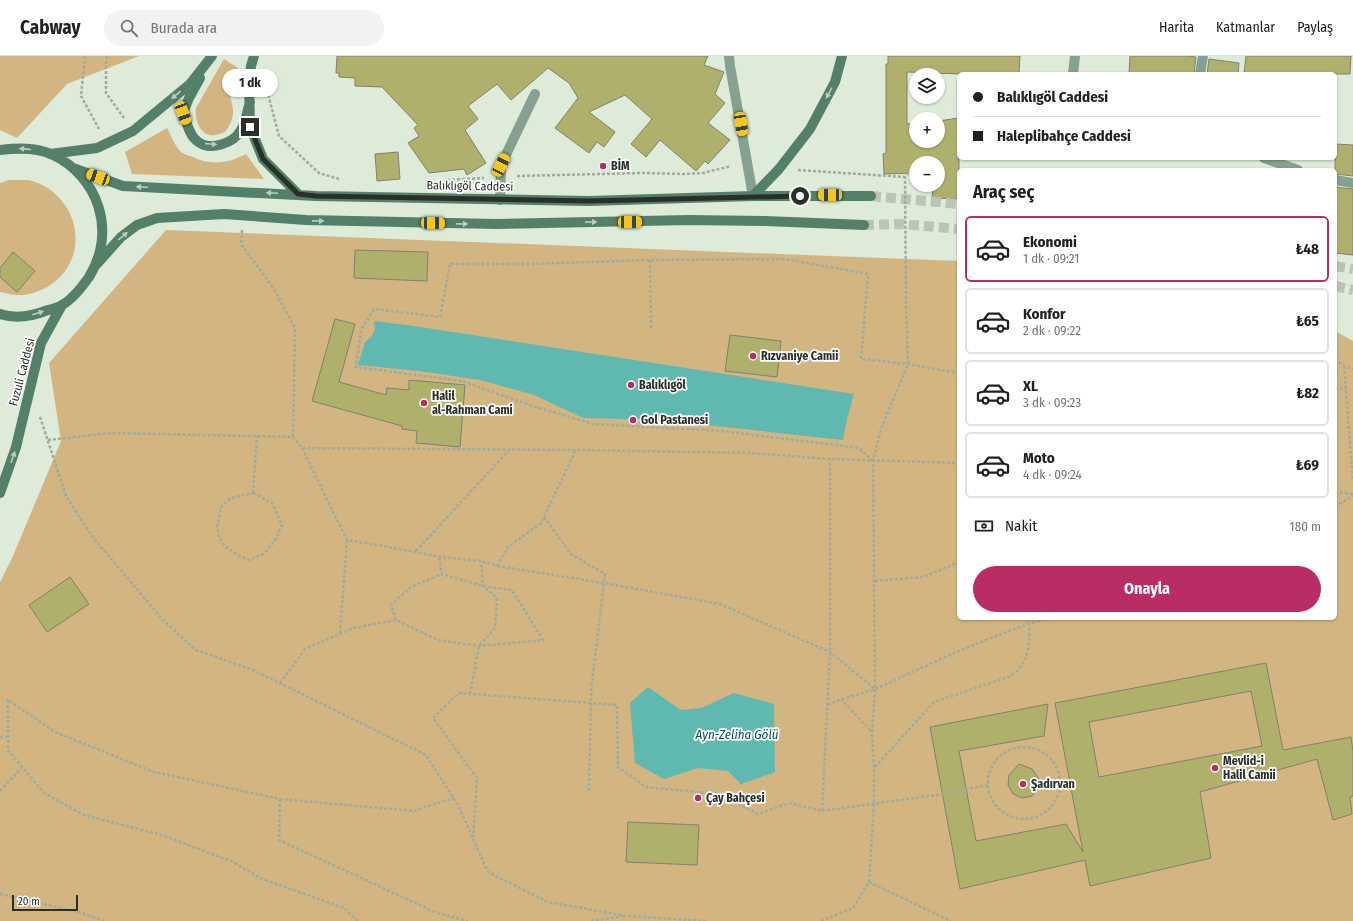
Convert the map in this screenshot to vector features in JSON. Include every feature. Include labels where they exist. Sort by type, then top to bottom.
[{"type":"main road","points":[[50,154],[97,148],[133,131],[190,84],[212,56]]},
{"type":"main road","points":[[212,56],[189,98],[183,113],[190,132],[198,142],[207,145],[223,145],[234,139],[242,129],[250,102]]},
{"type":"main road","points":[[254,56],[249,83],[250,127],[263,159],[298,194]]},
{"type":"main road","points":[[753,196],[779,169],[810,128],[835,82],[842,56]]},
{"type":"main road","points":[[0,150],[24,148],[50,154],[73,168],[90,188],[101,212],[103,239],[96,265]]},
{"type":"main road","name":"Balıklıgöl Caddesi","points":[[73,168],[123,186],[316,196],[589,201],[753,196],[871,196]]},
{"type":"main road","points":[[0,314],[6,316],[35,315],[62,305],[82,288],[96,265],[121,237],[137,225],[158,218],[224,214],[306,220],[488,224],[689,220],[864,225]]},
{"type":"main road","name":"Fuzuli Caddesi","points":[[0,493],[16,447],[41,343],[62,305]]},
{"type":"street","points":[[729,56],[753,196]]},
{"type":"street","points":[[1073,72],[1075,56]]},
{"type":"street","points":[[1200,72],[1203,56]]},
{"type":"street","points":[[500,200],[501,165],[535,94]]},
{"type":"street","points":[[1270,160],[1292,168]]},
{"type":"street","points":[[1337,180],[1353,183]]},
{"type":"path","points":[[85,56],[81,96],[107,144]]},
{"type":"path","points":[[107,56],[106,93],[133,131]]},
{"type":"path","points":[[251,66],[267,91],[279,136],[318,173],[345,180]]},
{"type":"path","points":[[945,159],[957,156]]},
{"type":"path","points":[[445,180],[547,175],[703,173],[747,161]]},
{"type":"path","points":[[779,169],[905,177]]},
{"type":"path","points":[[822,921],[853,908],[869,882],[874,803],[872,732],[875,689],[873,461],[880,429],[908,364],[905,177],[909,172]]},
{"type":"path","points":[[242,216],[241,244],[274,289],[295,328],[293,437],[302,448],[347,540],[340,634]]},
{"type":"path","points":[[873,461],[859,448],[722,431],[593,424],[530,405],[462,381],[356,367],[361,330],[374,310],[440,317],[450,264],[532,264],[650,260],[785,259],[868,274],[861,359],[908,364],[957,373]]},
{"type":"path","points":[[650,260],[651,328]]},
{"type":"path","points":[[1337,361],[1344,366],[1353,369]]},
{"type":"path","points":[[1344,366],[1353,481]]},
{"type":"path","points":[[31,388],[66,496],[70,503],[91,535],[163,620],[196,650],[253,670],[426,755],[459,807],[488,872],[548,902],[626,916],[708,921]]},
{"type":"path","points":[[1337,388],[1346,389]]},
{"type":"path","points":[[48,440],[112,433],[293,437]]},
{"type":"path","points":[[253,493],[257,436]]},
{"type":"path","points":[[302,448],[510,449],[751,453],[830,460],[957,463]]},
{"type":"path","points":[[416,552],[510,449]]},
{"type":"path","points":[[497,566],[508,547],[541,523],[576,450]]},
{"type":"path","points":[[822,811],[830,652],[830,460]]},
{"type":"path","points":[[1337,492],[1353,495]]},
{"type":"path","points":[[253,493],[272,503],[282,525],[276,539],[265,553],[249,560],[239,556],[225,546],[218,538],[217,526],[222,507],[231,498],[253,493]]},
{"type":"path","points":[[1337,506],[1353,495]]},
{"type":"path","points":[[544,517],[571,554],[605,574],[591,691],[589,793]]},
{"type":"path","points":[[347,540],[440,557],[481,561],[497,566],[604,583],[720,604],[830,652],[875,689]]},
{"type":"path","points":[[440,557],[442,574]]},
{"type":"path","points":[[470,694],[479,646],[495,628],[497,598],[484,586],[481,561]]},
{"type":"path","points":[[875,581],[923,577],[957,563]]},
{"type":"path","points":[[280,683],[305,649],[354,628],[396,620],[438,640],[479,646],[543,640],[512,590],[484,586],[442,574],[411,587],[391,605],[396,620]]},
{"type":"path","points":[[874,767],[934,702],[1008,677],[1017,671],[1025,660],[1029,643],[1028,620]]},
{"type":"path","points":[[827,706],[840,699],[875,689],[963,650],[1040,620]]},
{"type":"path","points":[[473,838],[477,778],[433,718],[459,693],[616,704],[618,767],[646,788],[718,794],[758,814],[789,803],[822,811],[943,794],[988,785]]},
{"type":"path","points":[[840,699],[872,732]]},
{"type":"path","points":[[358,921],[344,908],[260,878],[233,862],[162,835],[84,815],[44,793],[8,750],[8,700],[55,732],[154,772],[280,799],[413,811],[454,798]]},
{"type":"path","points":[[0,737],[8,737]]},
{"type":"path","points":[[1027,747],[1039,750],[1049,757],[1056,767],[1060,779],[1059,791],[1050,807],[1035,817],[1023,819],[1012,817],[1002,812],[988,793],[988,785],[989,770],[995,760],[1004,752],[1014,748],[1027,747]]},
{"type":"path","points":[[0,791],[22,767]]},
{"type":"path","points":[[280,799],[279,840],[437,913],[468,921]]},
{"type":"path","points":[[869,882],[951,921]]},
{"type":"path","points":[[0,894],[82,913],[104,921]]},
{"type":"path","points":[[591,921],[626,916]]},
{"type":"shaded area","points":[[0,56],[139,56],[67,84],[17,138],[0,130]]},
{"type":"shaded area","points":[[224,59],[238,68],[230,91],[233,115],[225,132],[216,135],[206,134],[197,123],[196,108]]},
{"type":"shaded area","points":[[167,128],[173,141],[181,152],[206,162],[233,160],[246,154],[264,179],[132,174],[125,152]]},
{"type":"shaded area","points":[[9,180],[28,180],[41,184],[53,192],[63,202],[70,214],[76,241],[68,267],[59,278],[47,287],[26,295],[0,292],[0,183]]},
{"type":"shaded area","points":[[166,230],[957,261],[957,620],[1337,620],[1337,332],[1353,341],[1353,921],[0,921],[0,582],[13,556],[61,441],[49,363]]},
{"type":"water","name":"Balıklıgöl","points":[[374,321],[854,394],[843,440],[660,420],[583,418],[534,395],[480,380],[419,371],[358,365],[365,342],[372,336],[375,329]]},
{"type":"water","name":"Ayn-Zeliha Gölü","points":[[648,687],[681,710],[701,708],[734,693],[774,704],[775,772],[741,784],[728,771],[698,768],[664,779],[635,763],[630,703]]},
{"type":"building","points":[[337,56],[708,56],[704,65],[724,72],[715,94],[725,103],[708,123],[730,140],[708,164],[705,161],[696,171],[660,140],[646,157],[631,144],[652,119],[625,95],[589,112],[615,132],[604,147],[597,142],[589,153],[555,128],[578,98],[569,83],[548,68],[511,100],[497,84],[468,106],[478,119],[465,130],[486,163],[467,175],[464,169],[429,173],[408,143],[419,136],[414,128],[418,125],[382,87],[355,86],[355,78],[339,77],[339,73],[336,73]]},
{"type":"building","points":[[888,56],[1020,56],[1019,72],[957,72],[957,74],[945,73],[945,68],[909,68],[909,72],[907,72],[907,124],[909,124],[909,148],[945,148],[945,120],[957,118],[957,160],[959,160],[959,168],[957,168],[957,199],[932,198],[932,192],[945,192],[945,156],[909,156],[909,173],[884,174],[883,154],[886,153],[886,64],[888,64]]},
{"type":"building","points":[[1130,56],[1196,57],[1194,72],[1129,72]]},
{"type":"building","points":[[1246,56],[1351,56],[1350,74],[1337,74],[1337,72],[1244,72]]},
{"type":"building","points":[[1209,59],[1239,63],[1238,72],[1207,72]]},
{"type":"building","points":[[1337,144],[1353,145],[1353,176],[1337,174],[1337,168],[1335,168],[1335,160],[1337,160]]},
{"type":"building","points":[[398,152],[400,179],[377,181],[375,154]]},
{"type":"building","points":[[1337,187],[1353,189],[1353,255],[1337,253]]},
{"type":"building","points":[[355,250],[428,252],[427,281],[354,278]]},
{"type":"building","points":[[13,252],[35,271],[17,292],[0,277],[0,268]]},
{"type":"building","points":[[335,319],[355,324],[339,382],[386,395],[387,388],[409,390],[409,380],[465,385],[460,447],[416,443],[417,431],[402,429],[402,426],[312,401]]},
{"type":"building","name":"Rızvaniye Camii","points":[[730,335],[781,341],[777,377],[725,371]]},
{"type":"building","points":[[70,577],[89,604],[47,632],[29,605]]},
{"type":"building","name":"Mevlid-i Halil Camii","points":[[1266,663],[1283,750],[1351,737],[1353,751],[1353,796],[1350,797],[1352,814],[1333,820],[1317,759],[1200,792],[1211,858],[1090,886],[1085,860],[960,889],[930,727],[1048,704],[1044,736],[959,751],[976,841],[1066,824],[1083,852],[1055,703]],"holes":[[[1251,691],[1262,746],[1099,777],[1089,722]]]},
{"type":"building","name":"Şadırvan","points":[[1019,764],[1032,769],[1039,779],[1036,792],[1032,796],[1022,798],[1013,794],[1008,785],[1009,775]]},
{"type":"building","points":[[628,822],[699,825],[697,865],[626,862]]},
{"type":"tunnel","points":[[871,196],[957,204]]},
{"type":"tunnel","points":[[864,225],[902,224],[957,229]]},
{"type":"tunnel","points":[[1337,266],[1353,269]]},
{"type":"tunnel","points":[[1337,286],[1353,290]]},
{"type":"place","name":"BİM","points":[[603,166]]},
{"type":"place","name":"Rızvaniye Camii","points":[[753,356]]},
{"type":"place","name":"Balıklıgöl","points":[[631,385]]},
{"type":"place","name":"Halil al-Rahman Cami","points":[[424,403]]},
{"type":"place","name":"Gol Pastanesi","points":[[633,420]]},
{"type":"place","name":"Mevlid-i Halil Camii","points":[[1215,768]]},
{"type":"place","name":"Şadırvan","points":[[1023,784]]},
{"type":"place","name":"Çay Bahçesi","points":[[698,798]]},
{"type":"route","points":[[250,127],[263,159],[298,194],[316,196],[589,201],[800,196]]}]
